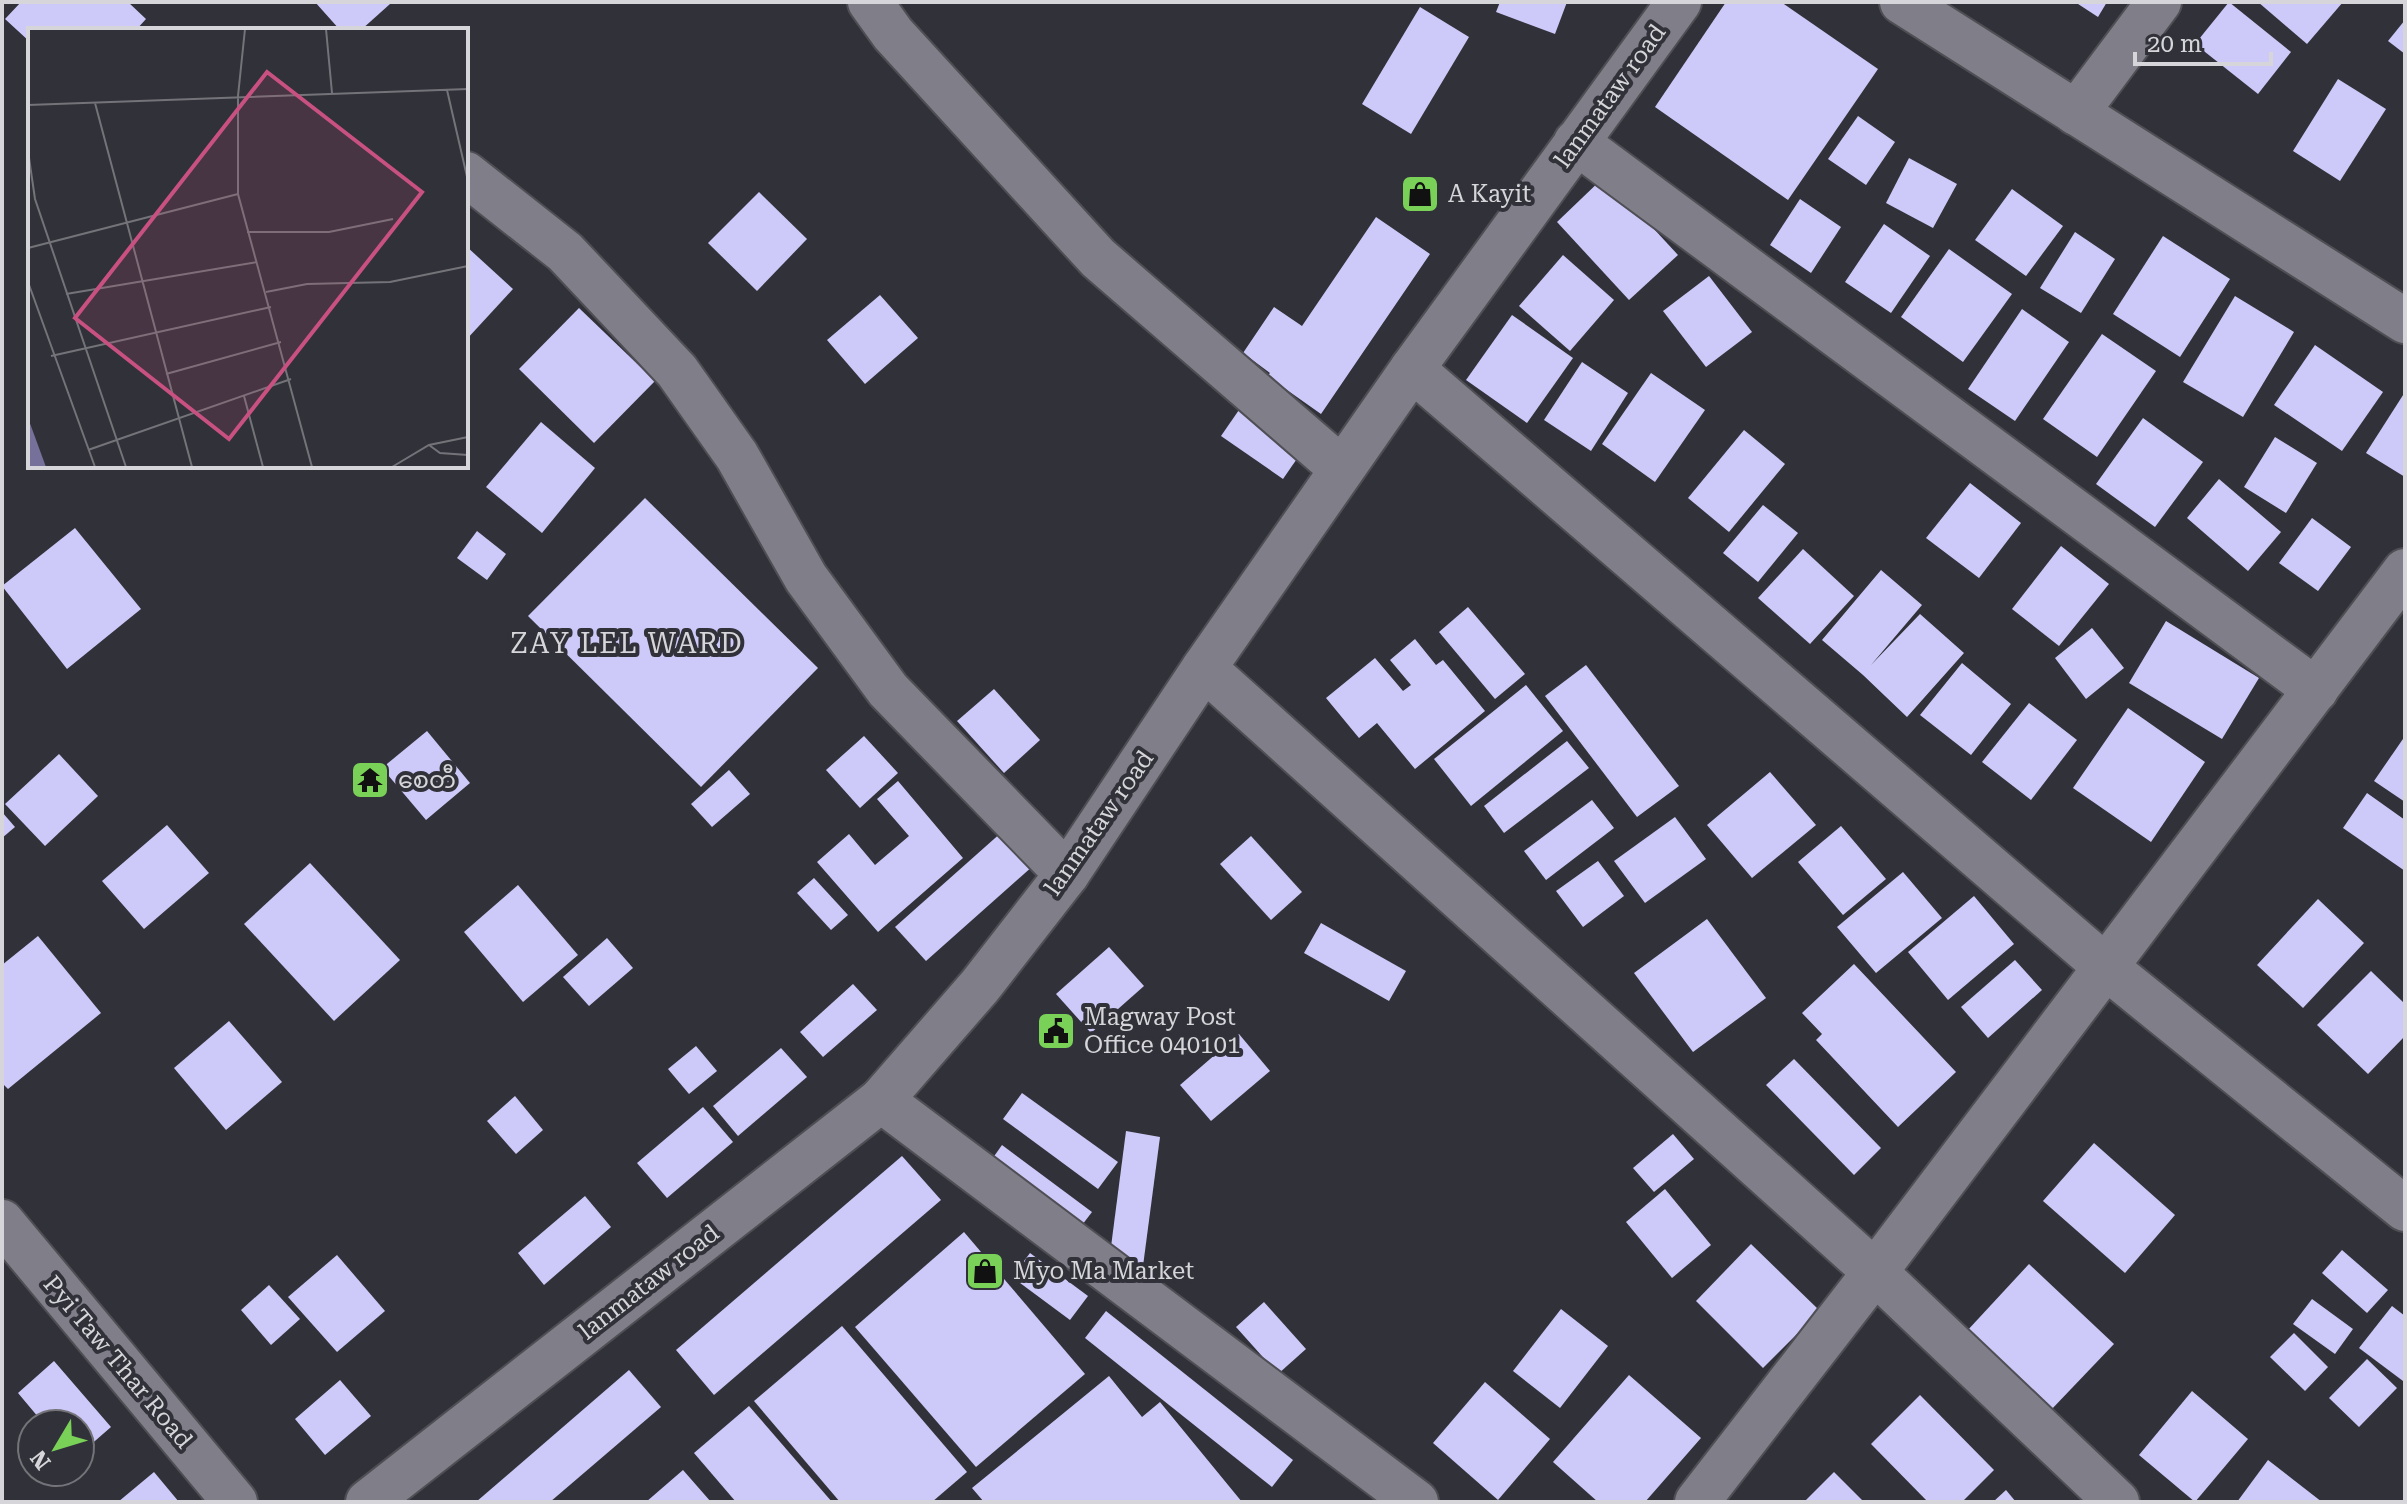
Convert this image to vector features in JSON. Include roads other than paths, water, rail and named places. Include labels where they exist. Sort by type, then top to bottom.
[{"type":"street","points":[[870,2],[893,34],[1098,258],[1342,469]]},
{"type":"street","name":"lanmataw road","points":[[368,1502],[881,1100],[980,986],[1067,874],[1204,668],[1412,369],[1679,2]]},
{"type":"street","points":[[1902,2],[2405,321]]},
{"type":"street","points":[[2076,113],[2159,2]]},
{"type":"street","points":[[1576,142],[2316,690]]},
{"type":"street","points":[[468,176],[565,252],[677,371],[737,456],[806,578],[888,690],[1067,874]]},
{"type":"street","points":[[1412,369],[2107,968],[2405,1209]]},
{"type":"street","points":[[1697,1502],[2107,968],[2405,571]]},
{"type":"street","points":[[1204,668],[1875,1272],[2117,1502]]},
{"type":"street","points":[[881,1100],[1416,1502]]},
{"type":"street","name":"Pyi Taw Thar Road","points":[[2,1222],[235,1502]]},
{"type":"place","name":"A Kayit","points":[[1420,194]]},
{"type":"place","name":"စေတီ","points":[[370,780]]},
{"type":"place","name":"Magway Post Office 040101","points":[[1056,1031]]},
{"type":"place","name":"Myo Ma Market","points":[[985,1271]]},
{"type":"district","name":"ZAY LEL WARD","points":[[627,643]]}]
